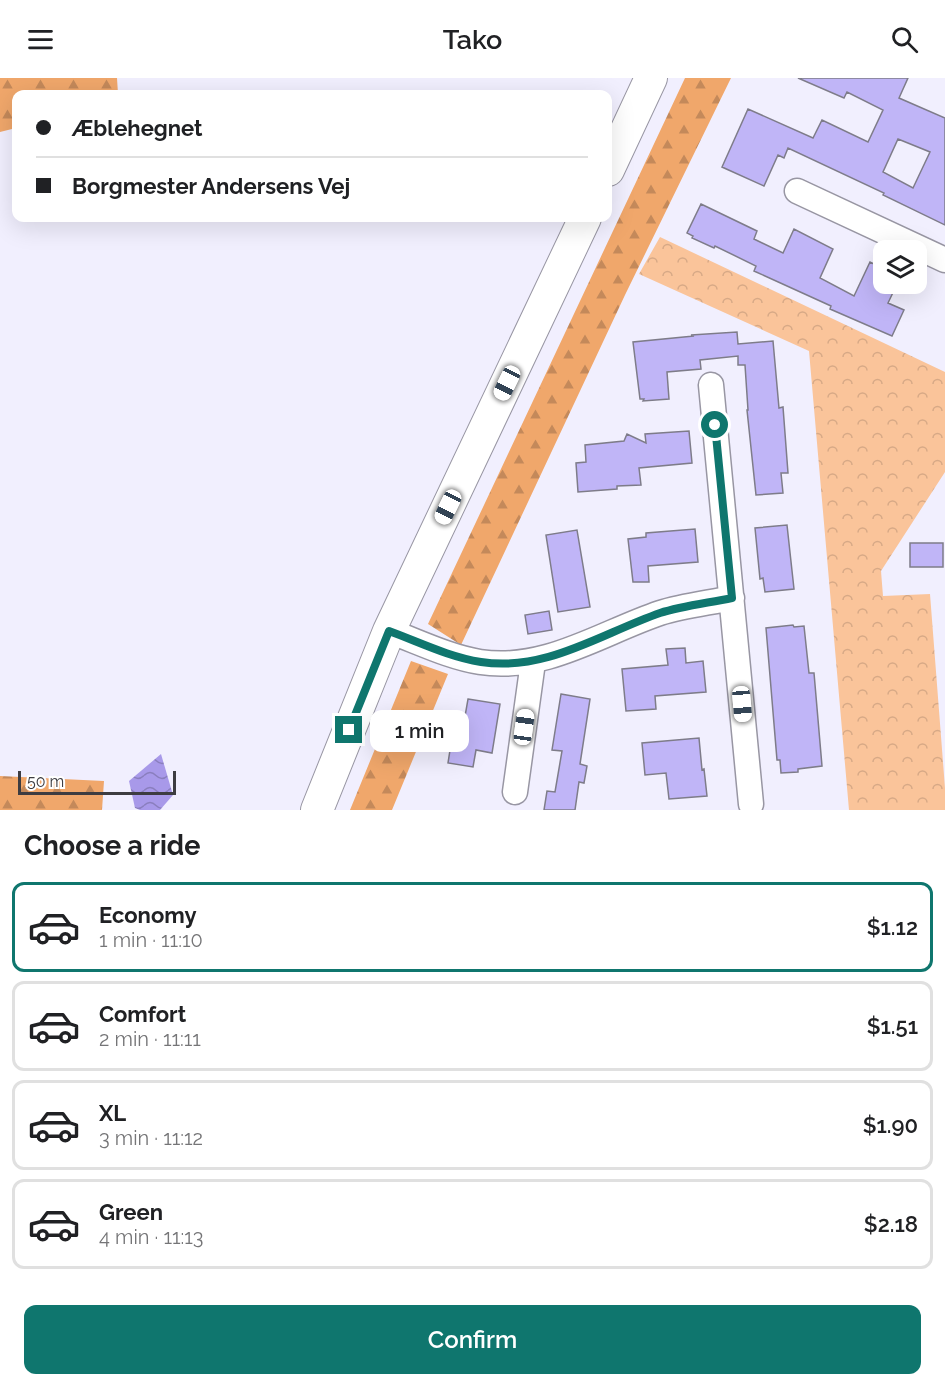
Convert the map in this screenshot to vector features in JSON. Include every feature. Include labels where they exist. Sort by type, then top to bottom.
[{"type":"street","points":[[612,161],[651,78]]},
{"type":"street","points":[[797,191],[945,260]]},
{"type":"street","points":[[317,810],[389,631],[583,222]]},
{"type":"street","points":[[711,385],[751,804]]},
{"type":"street","points":[[389,631],[455,656],[481,662],[507,664],[533,662],[560,654],[662,612],[732,598]]},
{"type":"street","points":[[515,792],[533,662]]},
{"type":"green space","points":[[0,78],[117,78],[118,90],[12,90],[12,129],[0,132]]},
{"type":"green space","points":[[685,78],[731,78],[625,295],[461,645],[428,624]]},
{"type":"green space","points":[[660,237],[945,372],[945,472],[881,571],[883,596],[930,594],[945,810],[849,810],[809,351],[639,274]]},
{"type":"green space","points":[[411,661],[448,674],[392,810],[350,810]]},
{"type":"green space","points":[[0,776],[104,781],[102,810],[0,810]]},
{"type":"water","points":[[161,754],[173,795],[160,810],[135,808],[129,781]]},
{"type":"building","points":[[798,78],[908,78],[899,98],[945,118],[945,225],[883,195],[884,193],[788,148],[784,158],[778,155],[764,186],[722,167],[748,109],[813,138],[822,120],[868,142],[883,110],[847,92],[844,98]],"holes":[[[898,139],[930,152],[913,188],[883,172]]]},
{"type":"building","points":[[701,204],[757,231],[754,239],[783,253],[794,229],[833,249],[820,278],[854,296],[870,262],[873,264],[873,294],[892,294],[888,303],[904,310],[892,336],[830,309],[831,306],[754,271],[756,266],[715,246],[714,248],[692,238],[693,236],[687,233]]},
{"type":"building","points":[[737,332],[738,344],[773,341],[779,408],[783,407],[788,473],[781,473],[783,493],[756,495],[747,410],[745,365],[738,365],[738,356],[700,360],[701,369],[667,372],[669,399],[643,401],[644,399],[640,399],[633,342]]},
{"type":"building","points":[[689,431],[692,463],[639,468],[641,485],[578,492],[576,463],[586,462],[585,445],[624,441],[627,434],[646,443],[645,434]]},
{"type":"building","points":[[787,525],[794,589],[765,592],[763,578],[760,579],[755,528]]},
{"type":"building","points":[[695,529],[698,562],[648,566],[649,582],[633,582],[628,539],[646,537],[646,533]]},
{"type":"building","points":[[577,530],[590,607],[558,612],[546,535]]},
{"type":"building","points":[[910,543],[943,543],[943,567],[910,567]]},
{"type":"building","points":[[549,611],[552,630],[528,634],[525,615]]},
{"type":"building","points":[[793,625],[794,627],[804,626],[809,673],[814,673],[822,766],[798,769],[798,772],[781,773],[780,760],[777,760],[766,628]]},
{"type":"building","points":[[685,648],[686,663],[703,661],[706,692],[655,696],[656,709],[626,711],[622,669],[668,665],[666,649]]},
{"type":"building","points":[[561,694],[590,699],[580,764],[587,766],[584,783],[579,782],[575,810],[544,810],[547,791],[555,792],[562,751],[552,750]]},
{"type":"building","points":[[468,699],[500,704],[492,753],[476,750],[473,767],[448,763],[451,744],[460,745]]},
{"type":"building","points":[[699,738],[707,796],[669,799],[666,773],[645,775],[642,743]]},
{"type":"route","points":[[349,730],[389,631],[455,656],[481,662],[507,664],[533,662],[560,654],[662,612],[732,598],[715,425]]}]
